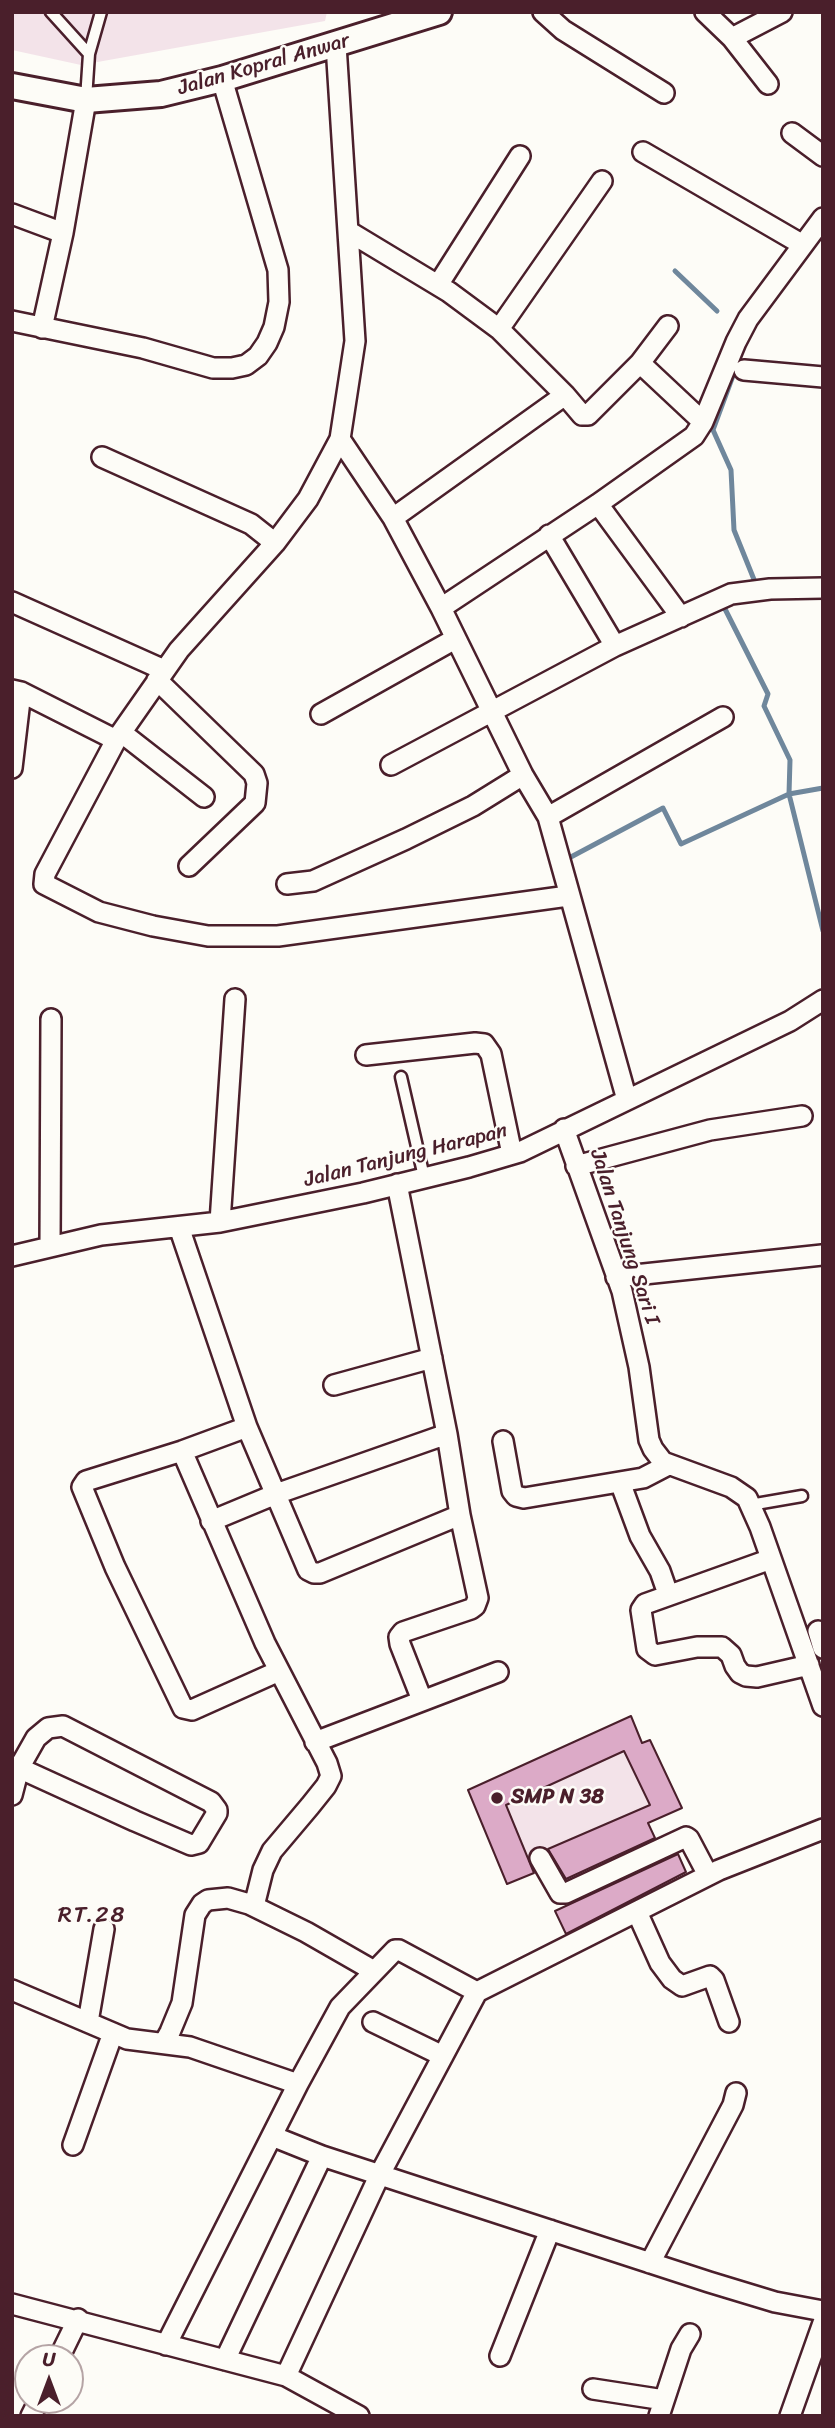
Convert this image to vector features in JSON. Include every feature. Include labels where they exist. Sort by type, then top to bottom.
[{"type":"street","name":"Jalan Kopral Anwar","points":[[12,86],[86,100],[162,94],[222,79],[439,12]]},
{"type":"street","points":[[543,12],[563,30],[664,93]]},
{"type":"street","points":[[705,12],[732,38],[768,84]]},
{"type":"street","points":[[732,38],[782,12]]},
{"type":"street","points":[[336,45],[355,341],[340,439],[308,499],[275,543],[161,675],[119,736],[45,874],[44,882],[47,887],[99,912],[208,936],[278,936],[568,896]]},
{"type":"street","points":[[12,321],[143,348],[213,368],[246,365],[258,356],[267,343],[279,302],[278,270],[222,79]]},
{"type":"street","points":[[42,328],[63,233],[86,100]]},
{"type":"street","points":[[792,133],[823,156]]},
{"type":"street","points":[[643,152],[803,245]]},
{"type":"street","points":[[438,285],[520,156]]},
{"type":"street","points":[[499,329],[601,181]]},
{"type":"street","points":[[12,214],[63,233]]},
{"type":"street","points":[[441,608],[598,504],[694,436],[703,422],[748,319],[823,218]]},
{"type":"street","points":[[348,232],[438,285],[499,329],[565,395],[579,414],[588,415],[640,363],[668,326]]},
{"type":"street","points":[[640,363],[703,422]]},
{"type":"street","points":[[744,370],[823,377]]},
{"type":"street","points":[[393,518],[565,395]]},
{"type":"street","points":[[340,439],[393,518],[441,608],[523,775],[548,817],[627,1100]]},
{"type":"street","points":[[102,457],[251,524],[275,543]]},
{"type":"street","points":[[598,504],[681,617]]},
{"type":"street","points":[[549,535],[615,646]]},
{"type":"street","points":[[391,765],[615,646],[731,594],[823,588]]},
{"type":"street","points":[[12,602],[161,675],[254,774],[257,783],[255,803],[189,866]]},
{"type":"street","points":[[321,713],[455,639]]},
{"type":"street","points":[[12,768],[17,691],[119,736],[204,797]]},
{"type":"street","points":[[548,817],[723,717]]},
{"type":"street","points":[[287,884],[313,881],[407,839],[473,806],[523,775]]},
{"type":"street","points":[[220,1222],[235,999]]},
{"type":"street","name":"Jalan Tanjung Harapan","points":[[12,1256],[101,1235],[220,1222],[397,1184],[512,1154],[790,1021],[823,1000]]},
{"type":"street","points":[[50,1247],[51,1019]]},
{"type":"street","points":[[366,1055],[484,1044],[491,1054],[512,1154]]},
{"type":"street","points":[[576,1166],[710,1130],[802,1116]]},
{"type":"street","name":"Jalan Tanjung Sari I","points":[[564,1129],[622,1291],[634,1341],[649,1440],[659,1459],[668,1465]]},
{"type":"street","points":[[397,1184],[447,1434],[460,1515],[478,1592],[477,1603],[471,1609],[404,1632],[399,1637],[422,1700]]},
{"type":"street","points":[[179,1227],[247,1427],[308,1570],[320,1573],[460,1515]]},
{"type":"street","points":[[616,1278],[822,1255]]},
{"type":"street","points":[[334,1385],[432,1358]]},
{"type":"street","points":[[247,1427],[84,1483],[83,1490],[115,1567],[184,1709],[192,1710],[279,1671]]},
{"type":"street","points":[[211,1521],[276,1494],[447,1434]]},
{"type":"street","points":[[503,1441],[512,1491],[516,1496],[524,1498],[643,1478],[668,1465],[743,1494],[771,1559],[823,1706]]},
{"type":"street","points":[[181,1451],[279,1671],[330,1771],[329,1781],[272,1851],[262,1870],[254,1906]]},
{"type":"street","points":[[620,1482],[640,1536],[660,1571],[668,1594]]},
{"type":"street","points":[[771,1559],[645,1604],[641,1608],[647,1649],[660,1655],[697,1647],[722,1647],[731,1655],[740,1673],[746,1676],[757,1677],[809,1665]]},
{"type":"street","points":[[315,1742],[498,1672]]},
{"type":"street","points":[[12,1795],[16,1767],[36,1738],[52,1727],[63,1726],[211,1802],[216,1806],[217,1813],[200,1843],[191,1845],[16,1767]]},
{"type":"street","points":[[286,2376],[380,2174],[477,1992],[708,1875],[823,1829]]},
{"type":"street","points":[[540,1858],[560,1893],[566,1894],[686,1837],[708,1875]]},
{"type":"street","points":[[164,2043],[181,2003],[195,1915],[198,1908],[208,1900],[228,1898],[254,1906],[374,1971]]},
{"type":"street","points":[[637,1912],[660,1963],[672,1979],[682,1986],[710,1976],[714,1980],[729,2022]]},
{"type":"street","points":[[88,2022],[104,1929]]},
{"type":"street","points":[[166,2345],[340,2007],[391,1951],[399,1950],[477,1992]]},
{"type":"street","points":[[12,1990],[127,2039],[190,2047],[298,2084]]},
{"type":"street","points":[[373,2022],[443,2056]]},
{"type":"street","points":[[73,2145],[113,2033]]},
{"type":"street","points":[[650,2263],[733,2105],[736,2093]]},
{"type":"street","points":[[272,2136],[322,2156],[650,2263],[775,2302],[823,2311]]},
{"type":"street","points":[[225,2360],[322,2156]]},
{"type":"street","points":[[499,2356],[550,2230]]},
{"type":"street","points":[[12,2304],[78,2319],[286,2376],[334,2409],[359,2416]]},
{"type":"street","points":[[66,2344],[78,2319]]},
{"type":"street","points":[[790,2416],[823,2323]]},
{"type":"street","points":[[593,2389],[662,2408],[681,2349],[690,2334]]},
{"type":"lane","points":[[51,12],[89,54]]},
{"type":"lane","points":[[86,100],[89,54],[101,12]]},
{"type":"lane","points":[[401,1077],[424,1177]]},
{"type":"lane","points":[[750,1505],[802,1496]]},
{"type":"shaded area","points":[[12,12],[327,12],[325,21],[81,65],[12,50]]},
{"type":"shaded area","points":[[624,1751],[650,1806],[527,1859],[506,1805]]},
{"type":"building","points":[[631,1716],[642,1743],[650,1740],[682,1808],[648,1823],[655,1838],[566,1879],[548,1849],[650,1805],[624,1751],[506,1805],[534,1873],[507,1884],[468,1790]]},
{"type":"building","points":[[678,1854],[686,1872],[566,1934],[555,1911]]},
{"type":"waterway","points":[[675,271],[717,311]]},
{"type":"waterway","points":[[737,365],[713,430],[731,470],[734,530],[757,587]]},
{"type":"waterway","points":[[723,605],[768,694],[764,706],[790,760],[789,794],[823,931]]},
{"type":"waterway","points":[[569,858],[663,808],[681,844],[789,794],[823,788]]},
{"type":"place","name":"SMP N 38","points":[[497,1798]]},
{"type":"district","name":"RT.28","points":[[92,1916]]}]
